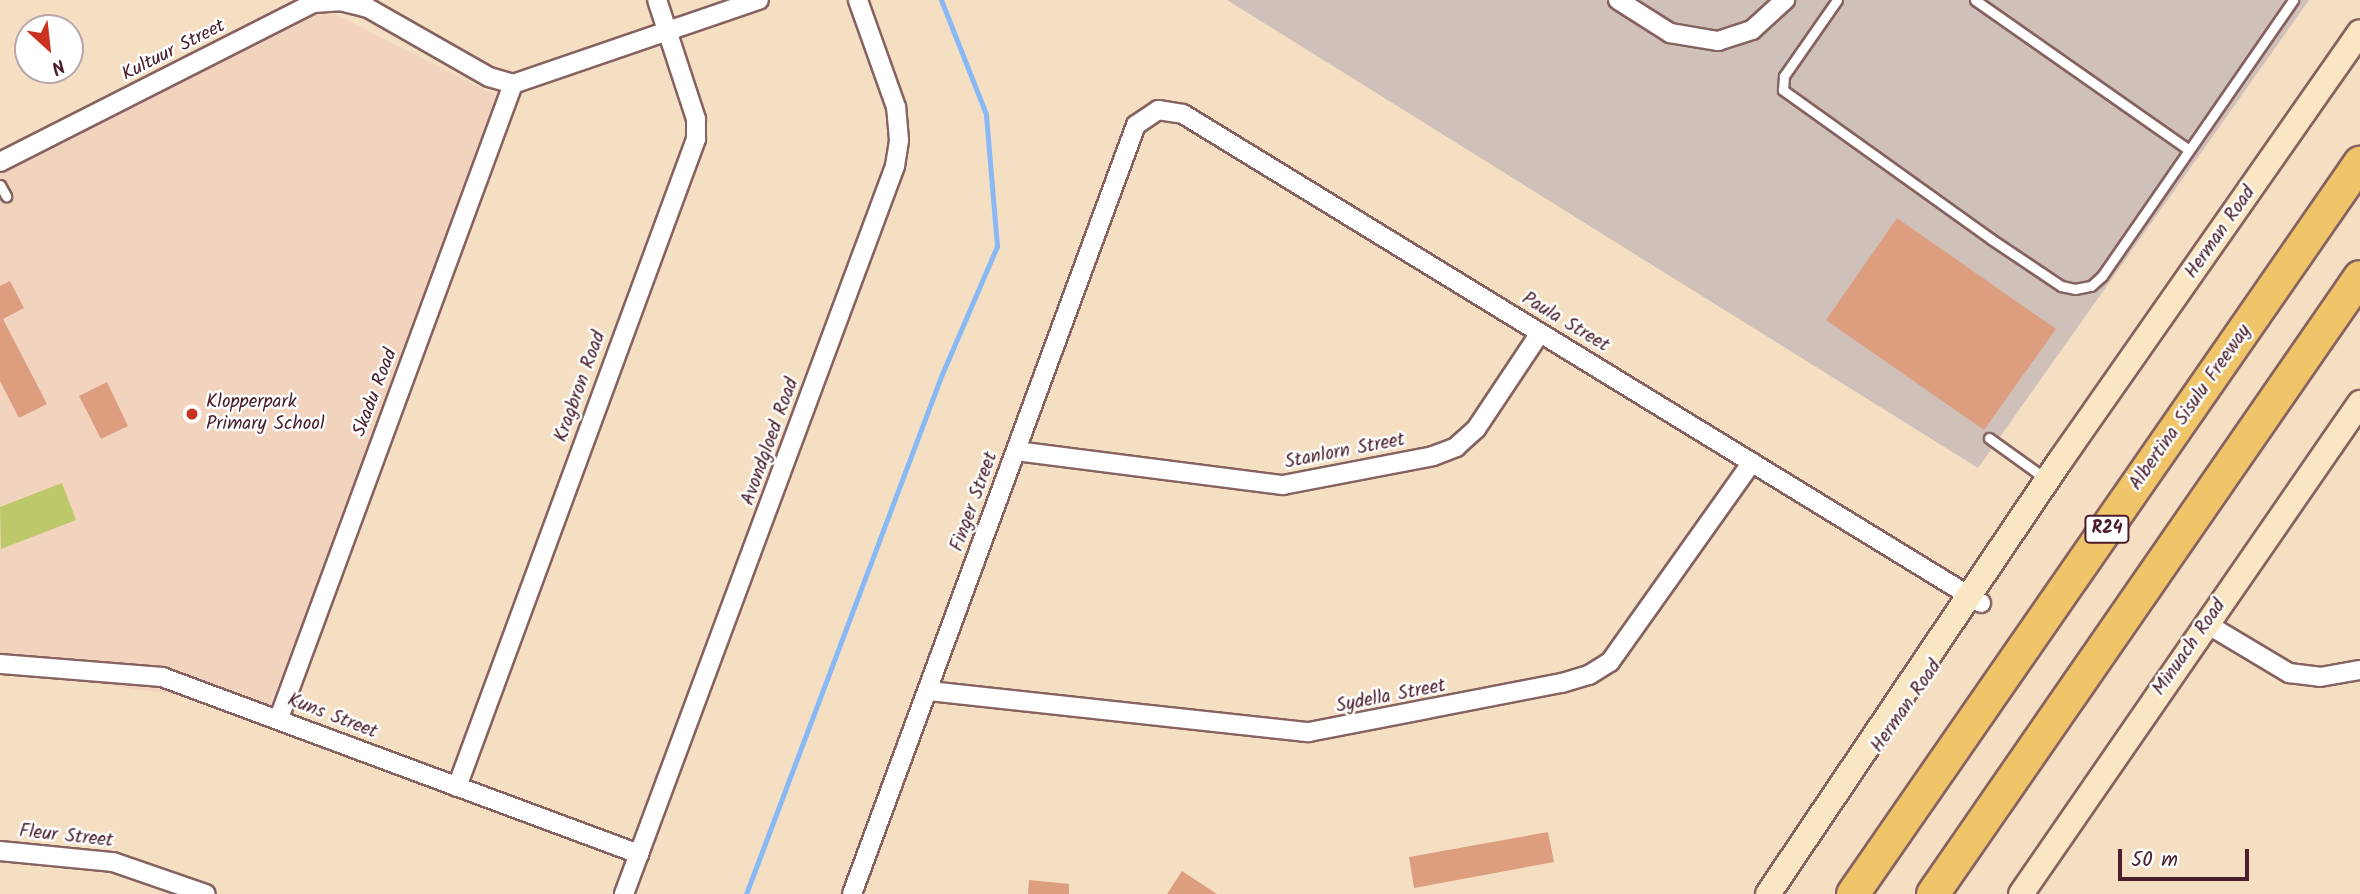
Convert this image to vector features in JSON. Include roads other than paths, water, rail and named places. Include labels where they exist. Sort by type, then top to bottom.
[{"type":"highway","name":"Albertina Sisulu Freeway","points":[[1853,894],[2360,163]]},
{"type":"highway","points":[[1933,894],[2360,276]]},
{"type":"main road","name":"Herman Road","points":[[1768,894],[1836,796],[1866,765],[1975,600],[2048,480],[2082,435],[2360,32]]},
{"type":"main road","name":"Minuach Road","points":[[2021,894],[2360,402]]},
{"type":"main road","name":"Herman Road","points":[[1975,600],[2072,466],[2082,435]]},
{"type":"street","name":"Kragbron Road","points":[[457,787],[696,139],[696,119],[657,0]]},
{"type":"street","points":[[513,84],[759,0]]},
{"type":"street","name":"Avondgloed Road","points":[[624,894],[895,166],[900,140],[896,107],[858,0]]},
{"type":"street","points":[[1618,0],[1670,33],[1718,41],[1752,30],[1784,0]]},
{"type":"street","name":"Kultuur Street","points":[[0,162],[314,3],[326,1],[368,8],[489,77],[513,84]]},
{"type":"street","name":"Skadu Road","points":[[279,718],[513,84]]},
{"type":"street","name":"Paula Street","points":[[1136,125],[1158,110],[1183,114],[1975,600]]},
{"type":"street","name":"Finger Street","points":[[852,894],[1136,125]]},
{"type":"street","name":"Stanlorn Street","points":[[1016,451],[1283,485],[1433,456],[1456,447],[1476,429],[1540,333]]},
{"type":"street","name":"Sydella Street","points":[[929,691],[1296,732],[1329,730],[1562,683],[1589,675],[1610,662],[1752,462]]},
{"type":"street","points":[[2207,624],[2289,673],[2320,677],[2360,670]]},
{"type":"street","name":"Kuns Street","points":[[0,664],[162,677],[279,718],[639,854]]},
{"type":"street","name":"Fleur Street","points":[[0,851],[113,862],[206,894]]},
{"type":"lane","points":[[1837,0],[1784,76],[1783,90],[2061,286],[2087,288],[2102,276],[2293,0]]},
{"type":"lane","points":[[1975,0],[2189,150]]},
{"type":"lane","points":[[0,185],[6,196]]},
{"type":"lane","points":[[1989,438],[2048,480]]},
{"type":"waterway","points":[[746,894],[942,374],[997,246],[986,114],[941,0]]},
{"type":"place","name":"Klopperpark Primary School","points":[[192,414]]}]
